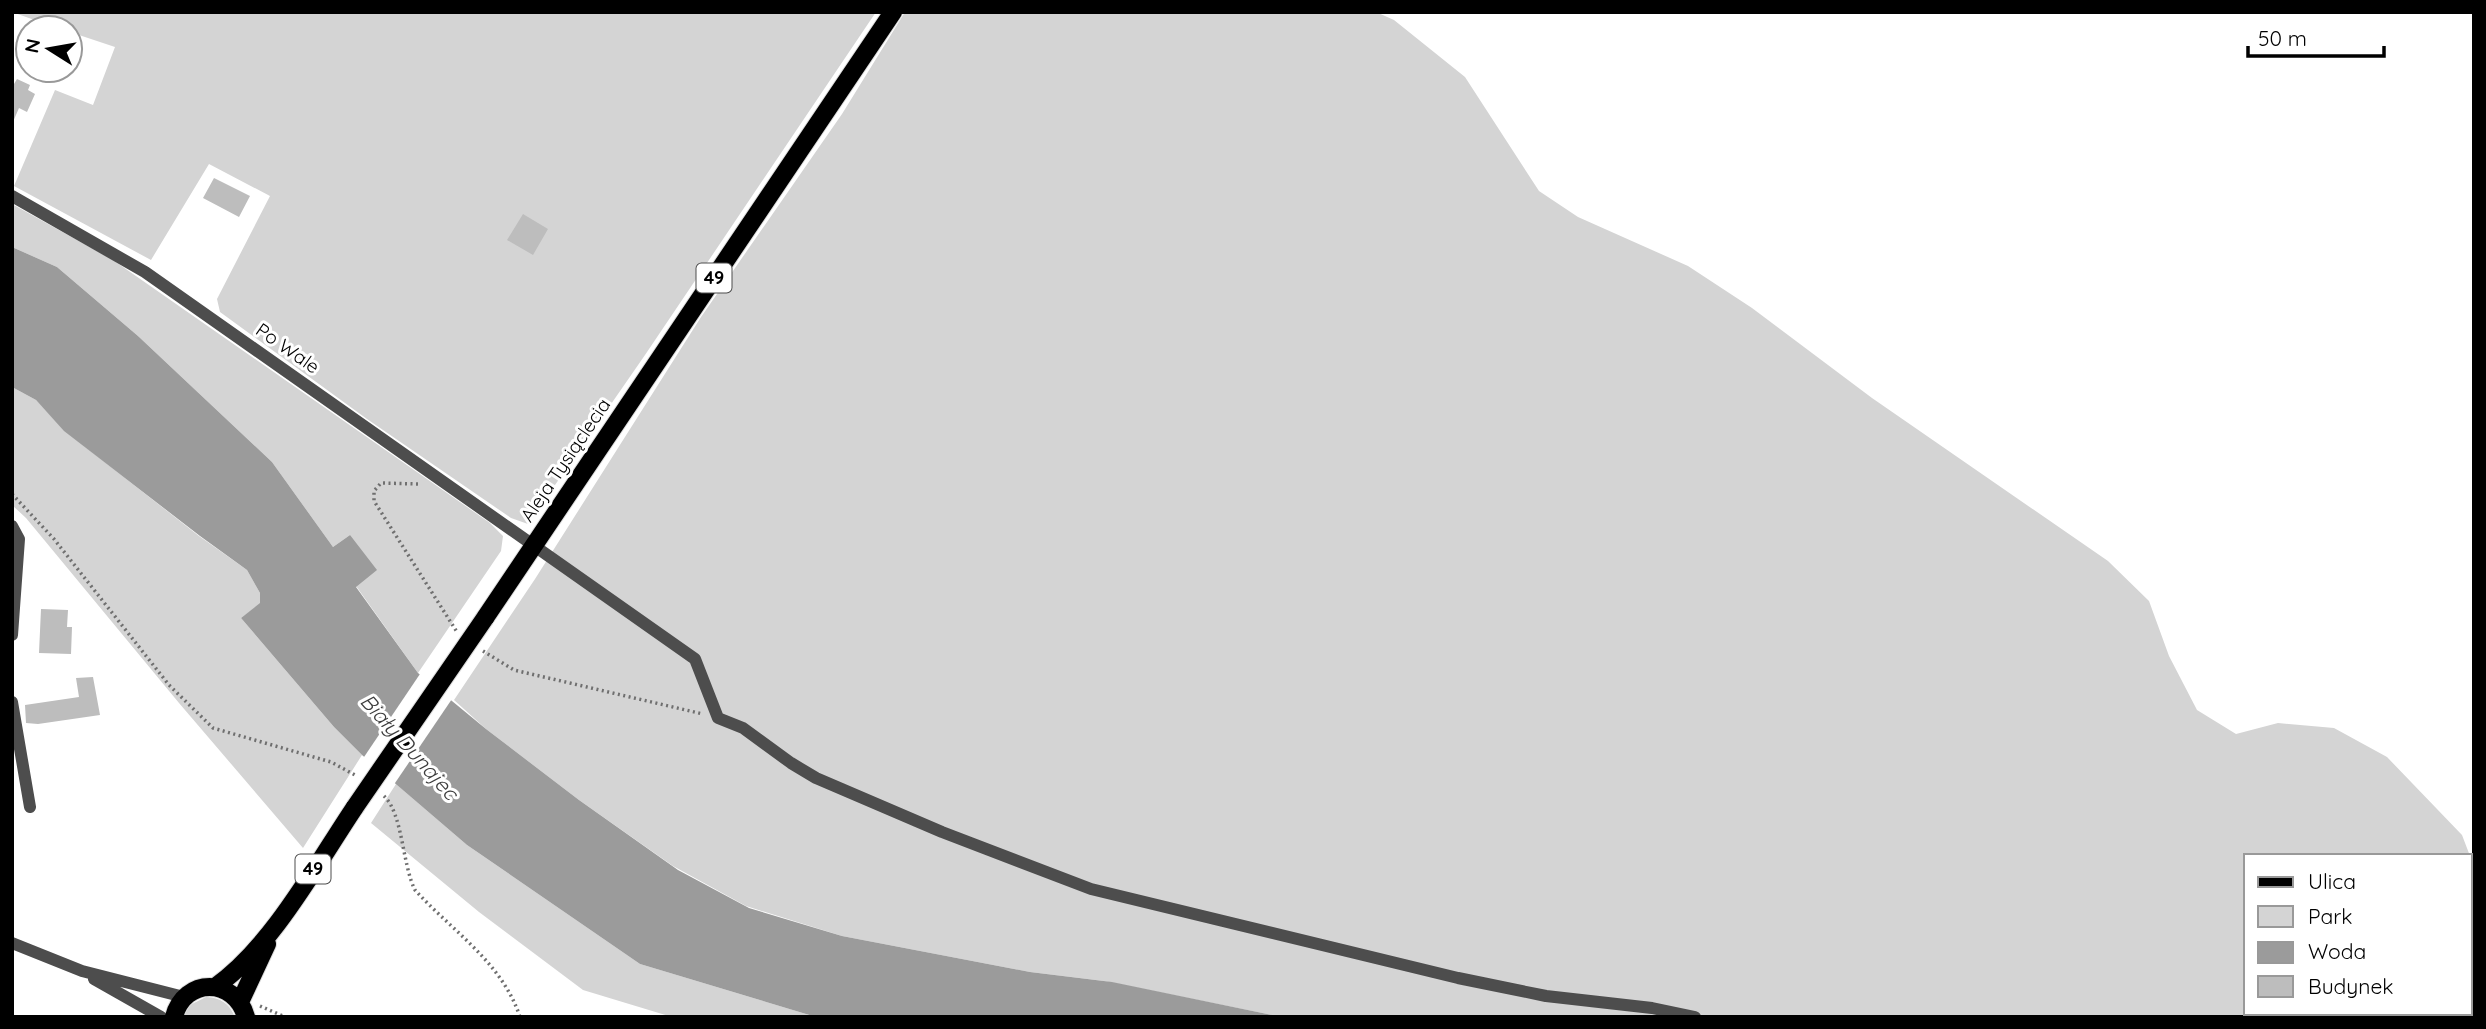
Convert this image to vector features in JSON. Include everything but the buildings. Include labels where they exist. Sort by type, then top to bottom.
[{"type":"main road","name":"Aleja Tysiąclecia","points":[[215,987],[230,976],[272,931],[893,12]]},
{"type":"main road","name":"Aleja Tysiąclecia","points":[[249,1008],[272,931]]},
{"type":"main road","name":"49","points":[[184,997],[195,990],[215,987]]},
{"type":"main road","points":[[215,987],[229,992],[249,1008]]},
{"type":"main road","points":[[173,1017],[184,997]]},
{"type":"street","name":"Po Wale","points":[[12,196],[145,272],[695,659],[718,718],[743,728],[816,778],[942,832],[1091,889],[1303,942],[1546,996],[1652,1008],[1695,1017]]},
{"type":"street","points":[[12,526],[19,539],[12,635]]},
{"type":"street","points":[[12,702],[30,807]]},
{"type":"street","points":[[12,943],[82,971],[184,997]]},
{"type":"street","points":[[82,971],[161,1017]]},
{"type":"path","points":[[12,494],[54,539],[169,685],[213,728],[331,762],[358,777]]},
{"type":"path","points":[[377,791],[394,807],[408,877],[415,890],[488,962],[505,985],[520,1017]]},
{"type":"path","points":[[249,1008],[285,1017]]},
{"type":"green space","points":[[12,12],[876,12],[528,524],[511,518],[367,419],[220,312],[217,299],[270,196],[209,164],[151,260],[14,186],[55,90],[93,105],[115,47],[84,37],[84,14]]},
{"type":"green space","points":[[905,12],[1376,12],[1394,20],[1465,77],[1539,191],[1578,217],[1688,266],[1752,308],[1872,398],[2108,561],[2149,601],[2169,656],[2197,710],[2236,734],[2278,723],[2334,728],[2387,757],[2462,835],[2469,854],[2244,854],[2244,1015],[2472,1015],[2472,862],[2474,1017],[1282,1017],[1104,981],[1030,972],[842,936],[746,906],[673,866],[579,800],[486,729],[454,700],[535,579],[701,317],[842,114]]},
{"type":"green space","points":[[12,204],[113,260],[490,523],[503,536],[501,551],[418,673],[356,586],[350,535],[333,547],[272,462],[138,336],[57,267],[12,247]]},
{"type":"green space","points":[[12,387],[36,400],[65,431],[199,536],[247,570],[260,593],[260,604],[241,618],[334,727],[362,755],[303,848],[26,518],[12,505]]},
{"type":"green space","points":[[396,784],[467,845],[640,964],[816,1017],[672,1017],[583,990],[479,912],[371,823]]},
{"type":"green space","points":[[206,997],[224,1002],[235,1017],[183,1017],[190,1005]]},
{"type":"water","name":"Biały Dunajec","points":[[12,247],[57,267],[138,336],[272,462],[333,547],[350,535],[377,570],[356,587],[418,673],[579,800],[678,870],[749,908],[842,936],[1030,972],[1112,982],[1282,1017],[816,1017],[640,964],[467,845],[362,755],[334,727],[241,618],[260,603],[260,593],[247,570],[64,431],[36,400],[12,387]]},
{"type":"pier","points":[[422,671],[454,696],[393,786],[362,760]]}]
